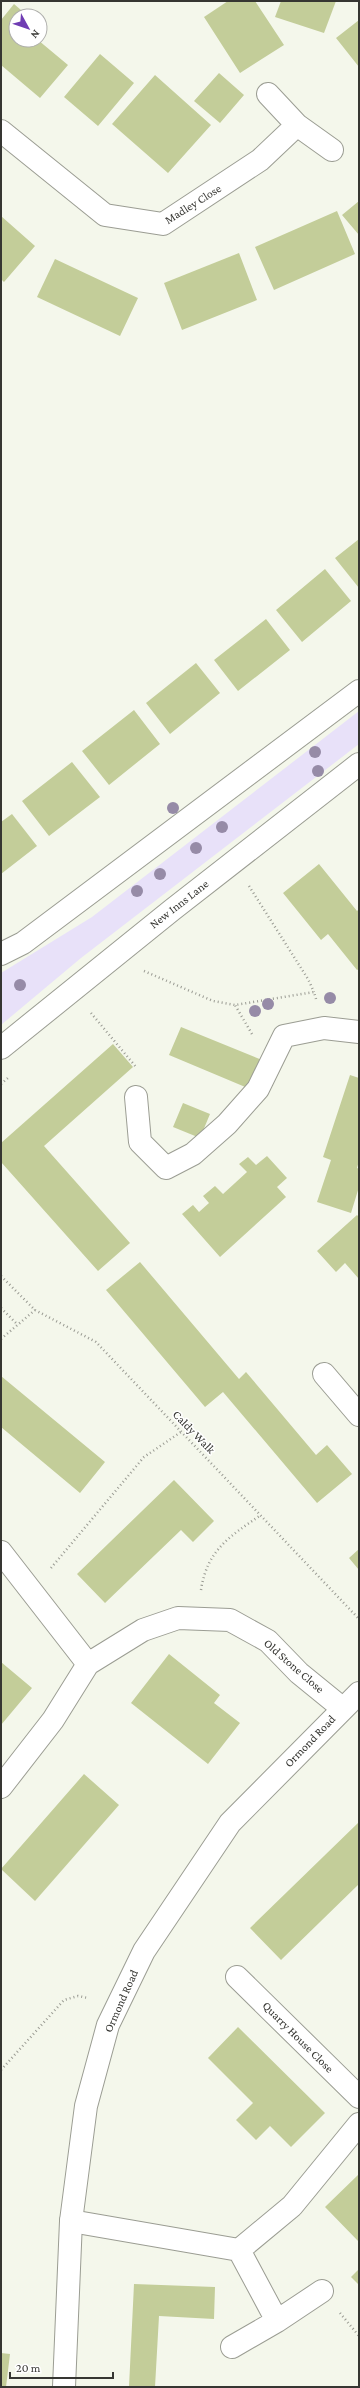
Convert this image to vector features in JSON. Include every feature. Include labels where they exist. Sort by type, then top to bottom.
[{"type":"street","points":[[268,94],[297,125],[332,150]]},
{"type":"street","name":"Madley Close","points":[[1,131],[105,215],[163,224],[260,160],[297,125]]},
{"type":"street","points":[[1,954],[23,943],[359,692]]},
{"type":"street","name":"New Inns Lane","points":[[1,1048],[160,920],[359,764]]},
{"type":"street","points":[[136,1097],[140,1142],[166,1168],[192,1154],[227,1124],[258,1089],[284,1036],[324,1028],[359,1032]]},
{"type":"street","points":[[324,1374],[359,1415]]},
{"type":"street","points":[[1,1552],[88,1664]]},
{"type":"street","name":"Old Stone Close","points":[[1,1787],[53,1720],[88,1664],[143,1630],[178,1618],[230,1620],[268,1641],[299,1673],[342,1708]]},
{"type":"street","name":"Ormond Road","points":[[64,2387],[71,2221],[86,2106],[108,2025],[144,1951],[230,1823],[342,1708],[359,1693]]},
{"type":"street","name":"Quarry House Close","points":[[237,1977],[359,2097]]},
{"type":"street","points":[[71,2221],[239,2250],[292,2206],[359,2124]]},
{"type":"street","points":[[239,2250],[277,2321]]},
{"type":"street","points":[[232,2347],[277,2321],[322,2291]]},
{"type":"path","points":[[249,885],[308,979],[314,992]]},
{"type":"path","points":[[139,968],[213,1001],[235,1005]]},
{"type":"path","points":[[87,1008],[142,1074],[136,1097]]},
{"type":"path","name":"Caldy Walk","points":[[1,1276],[35,1310],[96,1342],[359,1619]]},
{"type":"path","points":[[1,1308],[18,1325]]},
{"type":"path","points":[[1,1339],[35,1310]]},
{"type":"path","points":[[32,1592],[144,1457],[181,1432]]},
{"type":"path","points":[[200,1619],[201,1589],[205,1572],[213,1555],[226,1539],[261,1515]]},
{"type":"path","points":[[1,2070],[64,2000],[78,1996],[118,2005]]},
{"type":"shaded area","points":[[359,711],[359,744],[81,958],[1,1025],[1,973],[92,917]]},
{"type":"building","points":[[228,1],[255,1],[284,45],[240,73],[204,17]]},
{"type":"building","points":[[281,1],[336,1],[324,33],[275,17]]},
{"type":"building","points":[[14,4],[19,8],[11,8]]},
{"type":"building","points":[[8,11],[8,48],[48,48],[68,65],[40,98],[1,65],[1,20]]},
{"type":"building","points":[[359,20],[359,67],[336,38]]},
{"type":"building","points":[[100,54],[134,83],[98,126],[64,97]]},
{"type":"building","points":[[219,73],[244,95],[220,123],[194,101]]},
{"type":"building","points":[[155,75],[211,125],[168,173],[112,124]]},
{"type":"building","points":[[359,201],[359,235],[342,215]]},
{"type":"building","points":[[337,211],[355,254],[274,290],[255,247]]},
{"type":"building","points":[[1,216],[35,246],[4,282],[1,279]]},
{"type":"building","points":[[239,253],[257,300],[182,330],[164,283]]},
{"type":"building","points":[[55,259],[138,298],[120,336],[37,297]]},
{"type":"building","points":[[359,539],[359,588],[335,558]]},
{"type":"building","points":[[325,569],[351,601],[302,642],[276,610]]},
{"type":"building","points":[[266,619],[290,650],[238,691],[214,660]]},
{"type":"building","points":[[196,663],[220,693],[170,734],[146,703]]},
{"type":"building","points":[[134,710],[160,744],[109,785],[82,751]]},
{"type":"building","points":[[72,762],[100,797],[49,836],[22,801]]},
{"type":"building","points":[[12,814],[37,846],[1,874],[1,822]]},
{"type":"building","points":[[319,864],[357,911],[359,909],[359,969],[357,970],[328,934],[321,940],[283,893]]},
{"type":"building","points":[[181,1027],[262,1060],[250,1089],[169,1055]]},
{"type":"building","points":[[113,1044],[133,1067],[44,1146],[130,1243],[98,1271],[1,1162],[1,1143]]},
{"type":"building","points":[[350,1075],[359,1078],[359,1161],[357,1168],[359,1169],[359,1187],[351,1213],[317,1202],[331,1160],[323,1157]]},
{"type":"building","points":[[183,1103],[210,1114],[200,1138],[173,1127]]},
{"type":"building","points":[[267,1156],[287,1178],[277,1187],[286,1197],[220,1257],[182,1214],[193,1205],[199,1212],[209,1203],[203,1196],[215,1186],[223,1194],[247,1172],[239,1164],[248,1157],[256,1165]]},
{"type":"building","points":[[357,1215],[359,1217],[359,1279],[345,1263],[336,1272],[317,1251]]},
{"type":"building","points":[[140,1262],[239,1379],[246,1372],[316,1455],[327,1445],[352,1474],[317,1503],[223,1392],[205,1407],[106,1290]]},
{"type":"building","points":[[1,1376],[105,1462],[80,1493],[1,1427]]},
{"type":"building","points":[[174,1480],[214,1521],[193,1542],[181,1530],[105,1603],[77,1574]]},
{"type":"building","points":[[359,1549],[359,1570],[349,1558]]},
{"type":"building","points":[[169,1654],[220,1695],[214,1703],[240,1723],[208,1764],[131,1703]]},
{"type":"building","points":[[1,1662],[32,1688],[1,1725]]},
{"type":"building","points":[[84,1774],[119,1805],[35,1901],[1,1869]]},
{"type":"building","points":[[359,1822],[359,1884],[281,1960],[250,1928]]},
{"type":"building","points":[[238,2027],[325,2113],[291,2147],[270,2126],[256,2140],[236,2120],[253,2103],[208,2058]]},
{"type":"building","points":[[359,2174],[359,2242],[325,2207]]},
{"type":"building","points":[[359,2269],[359,2285],[351,2277]]},
{"type":"building","points":[[134,2284],[215,2287],[214,2319],[159,2316],[155,2387],[129,2387]]},
{"type":"building","points":[[1,2353],[10,2354],[6,2387],[1,2387]]}]
